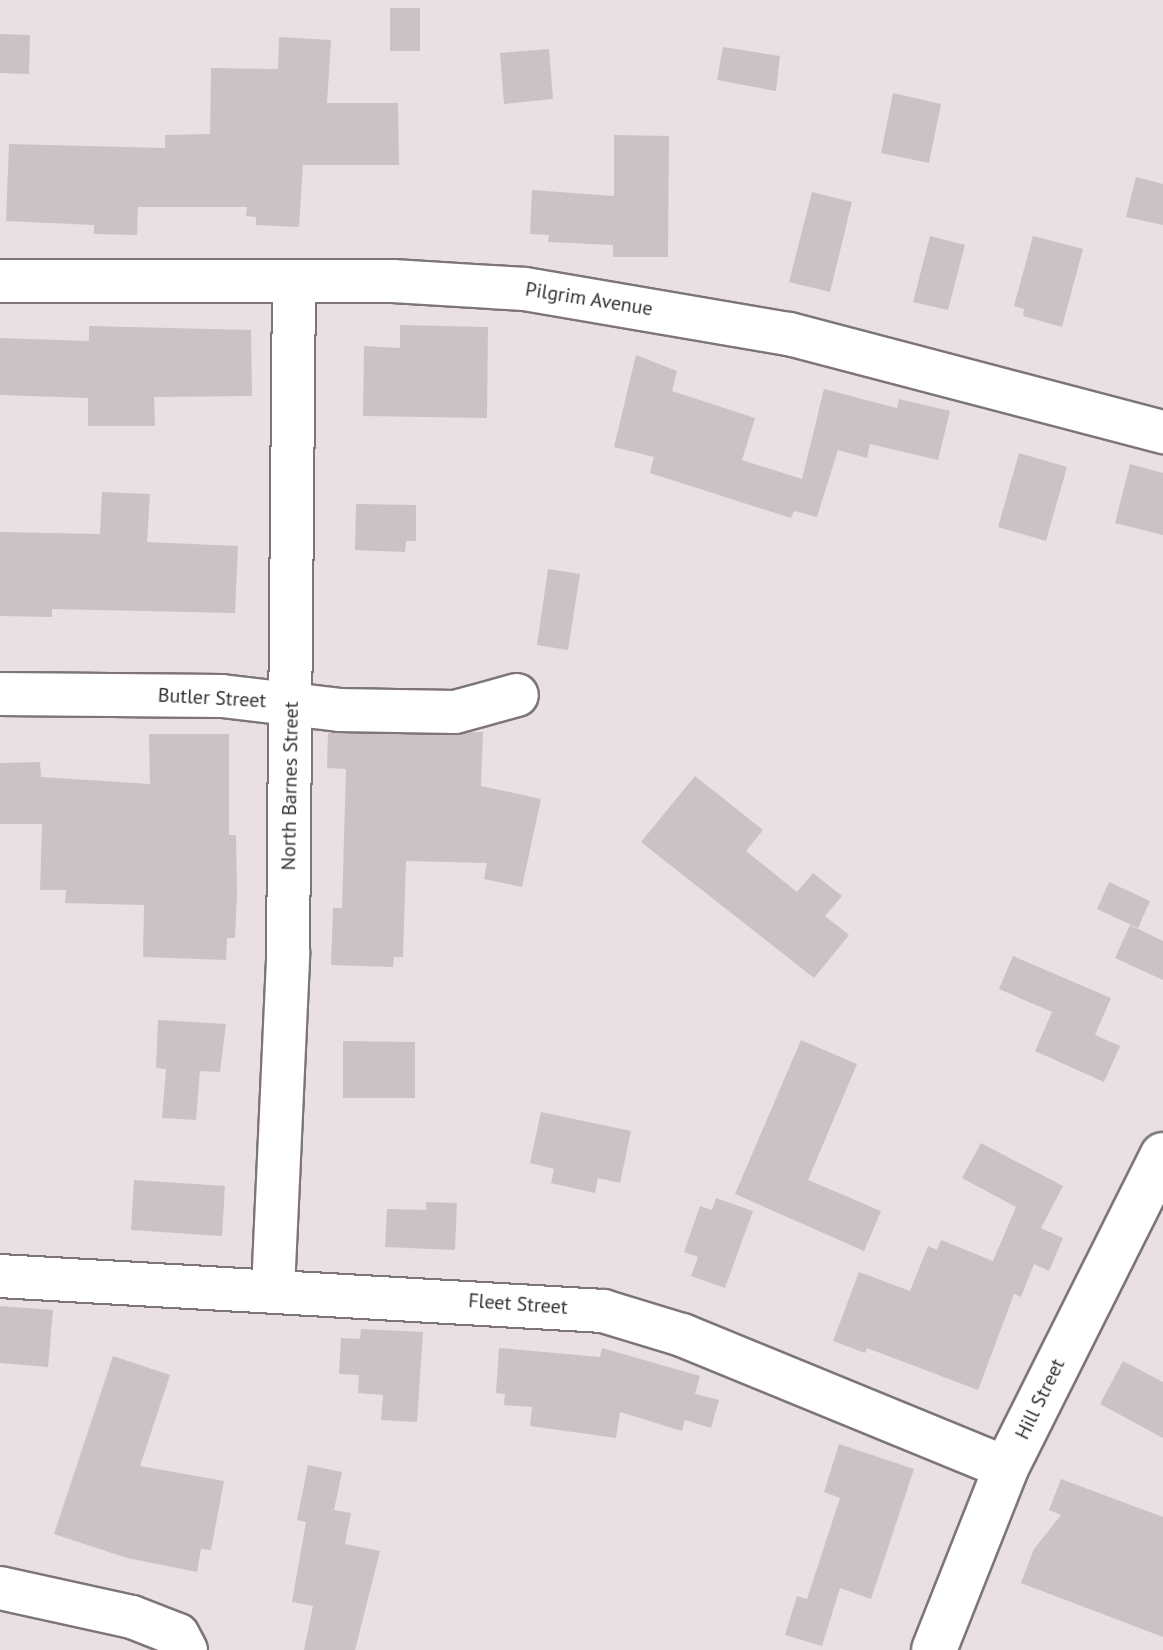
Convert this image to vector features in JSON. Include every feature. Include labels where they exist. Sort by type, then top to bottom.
[{"type":"street","name":"Pilgrim Avenue","points":[[0,281],[458,283],[630,305],[789,334],[1163,432]]},
{"type":"street","name":"North Barnes Street","points":[[273,1290],[286,1049],[294,282]]},
{"type":"street","name":"Butler Street","points":[[0,694],[222,696],[339,710],[455,712],[517,695]]},
{"type":"street","name":"Hill Street","points":[[934,1650],[1006,1468],[1163,1155]]},
{"type":"street","name":"Fleet Street","points":[[0,1276],[556,1305],[615,1314],[682,1335],[1006,1468]]},
{"type":"street","points":[[0,1588],[104,1608],[171,1631],[184,1645]]},
{"type":"building","points":[[390,8],[420,8],[420,51],[390,51]]},
{"type":"building","points":[[0,34],[30,35],[29,74],[0,73]]},
{"type":"building","points":[[279,37],[331,40],[327,103],[398,103],[399,165],[303,165],[299,227],[256,225],[256,217],[246,216],[247,207],[138,207],[137,235],[94,234],[94,225],[6,221],[9,144],[165,148],[165,135],[210,134],[211,68],[278,69]]},
{"type":"building","points":[[723,47],[780,56],[776,91],[717,80]]},
{"type":"building","points":[[549,49],[553,99],[504,104],[500,53]]},
{"type":"building","points":[[893,93],[941,104],[929,163],[881,153]]},
{"type":"building","points":[[614,135],[669,136],[668,257],[613,257],[613,245],[548,242],[549,235],[530,234],[532,190],[614,196]]},
{"type":"building","points":[[1136,177],[1163,184],[1163,225],[1126,217]]},
{"type":"building","points":[[812,192],[852,202],[830,292],[789,282]]},
{"type":"building","points":[[930,236],[965,245],[948,310],[913,302]]},
{"type":"building","points":[[1033,236],[1083,249],[1062,327],[1023,316],[1024,309],[1014,306]]},
{"type":"building","points":[[400,325],[488,327],[487,418],[363,416],[364,346],[400,348]]},
{"type":"building","points":[[89,326],[251,330],[252,396],[154,397],[155,426],[88,426],[88,398],[0,395],[0,338],[89,341]]},
{"type":"building","points":[[636,355],[677,371],[672,391],[755,418],[742,460],[802,479],[824,389],[897,408],[899,399],[950,411],[938,460],[870,444],[867,458],[838,450],[817,517],[794,511],[791,518],[650,473],[654,457],[614,447]]},
{"type":"building","points":[[1019,453],[1067,467],[1046,541],[998,527]]},
{"type":"building","points":[[1130,464],[1163,473],[1163,535],[1115,523]]},
{"type":"building","points":[[102,492],[150,494],[147,542],[238,546],[235,613],[52,609],[52,617],[0,616],[0,532],[100,534]]},
{"type":"building","points":[[356,504],[416,505],[416,541],[406,541],[405,552],[355,550]]},
{"type":"building","points":[[548,569],[580,574],[568,650],[537,645]]},
{"type":"building","points":[[483,732],[481,786],[541,799],[522,887],[484,879],[487,863],[406,861],[403,957],[394,957],[393,967],[331,965],[333,908],[342,908],[346,769],[327,768],[328,733]]},
{"type":"building","points":[[149,734],[229,734],[229,835],[236,835],[237,893],[235,938],[227,938],[226,960],[143,957],[144,905],[65,903],[66,890],[40,890],[42,824],[0,824],[0,763],[40,762],[41,777],[150,784]]},
{"type":"building","points":[[695,776],[763,830],[746,851],[797,892],[813,873],[842,896],[825,916],[849,935],[814,978],[641,842]]},
{"type":"building","points":[[1109,882],[1150,901],[1138,928],[1097,909]]},
{"type":"building","points":[[1130,925],[1163,941],[1163,980],[1115,958]]},
{"type":"building","points":[[1013,956],[1111,998],[1095,1035],[1120,1046],[1104,1082],[1035,1051],[1052,1012],[999,989]]},
{"type":"building","points":[[158,1020],[226,1024],[220,1072],[200,1071],[196,1120],[162,1118],[166,1069],[156,1068]]},
{"type":"building","points":[[801,1040],[857,1064],[808,1180],[881,1211],[864,1251],[735,1194]]},
{"type":"building","points":[[343,1041],[415,1042],[415,1098],[343,1098]]},
{"type":"building","points":[[541,1112],[631,1131],[620,1183],[598,1178],[595,1193],[551,1183],[554,1169],[530,1163]]},
{"type":"building","points":[[981,1143],[1063,1186],[1041,1228],[1063,1238],[1049,1271],[1034,1264],[1021,1297],[1014,1294],[978,1390],[867,1348],[865,1353],[833,1341],[859,1272],[910,1291],[928,1246],[937,1250],[941,1240],[993,1261],[1016,1207],[962,1178]]},
{"type":"building","points":[[134,1180],[225,1186],[222,1236],[131,1230]]},
{"type":"building","points":[[716,1198],[753,1211],[725,1288],[691,1276],[698,1257],[684,1252],[700,1206],[712,1210]]},
{"type":"building","points":[[426,1202],[457,1203],[455,1250],[385,1247],[387,1209],[426,1210]]},
{"type":"building","points":[[0,1306],[53,1310],[48,1367],[0,1363]]},
{"type":"building","points":[[361,1329],[423,1332],[417,1422],[381,1420],[383,1395],[358,1393],[359,1375],[339,1374],[341,1338],[360,1339]]},
{"type":"building","points":[[499,1348],[600,1357],[602,1348],[700,1376],[695,1394],[719,1400],[711,1428],[685,1420],[682,1431],[620,1412],[616,1438],[530,1426],[532,1407],[504,1405],[505,1394],[496,1393]]},
{"type":"building","points":[[113,1356],[170,1375],[140,1466],[224,1481],[211,1550],[201,1549],[197,1572],[127,1558],[54,1534]]},
{"type":"building","points":[[1123,1361],[1163,1382],[1163,1438],[1100,1404]]},
{"type":"building","points":[[839,1444],[914,1469],[871,1599],[840,1588],[822,1646],[785,1635],[797,1596],[807,1599],[840,1498],[824,1492]]},
{"type":"building","points":[[308,1465],[342,1472],[334,1510],[351,1513],[345,1544],[380,1551],[355,1650],[304,1650],[313,1606],[292,1602],[306,1522],[297,1520]]},
{"type":"building","points":[[1061,1479],[1163,1517],[1163,1637],[1021,1583],[1034,1549],[1061,1515],[1049,1510]]}]
